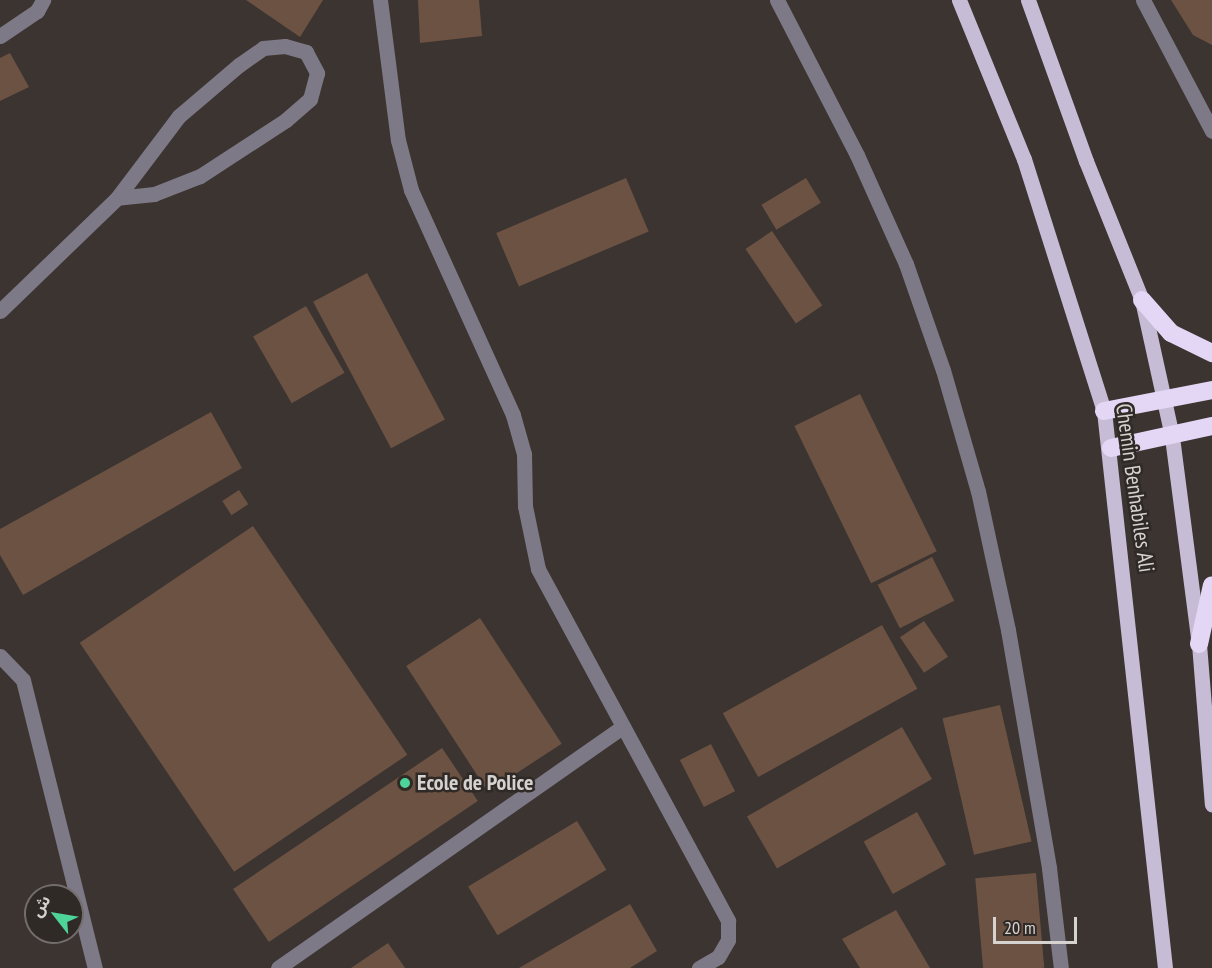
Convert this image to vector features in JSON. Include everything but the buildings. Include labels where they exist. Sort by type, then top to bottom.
[{"type":"highway","points":[[1143,300],[1171,333],[1212,353]]},
{"type":"highway","points":[[1104,411],[1212,390]]},
{"type":"highway","points":[[1111,448],[1172,437],[1212,426]]},
{"type":"highway","points":[[1199,644],[1212,585]]},
{"type":"main road","name":"Chemin Benhabiles Ali","points":[[959,0],[1024,159],[1104,411],[1111,448],[1165,968]]},
{"type":"main road","name":"Chemin Benhabiles Ali","points":[[1028,0],[1086,161],[1143,300],[1162,400],[1172,437],[1199,644],[1212,804]]},
{"type":"street","points":[[0,36],[37,11],[43,0]]},
{"type":"street","points":[[380,0],[398,140],[411,190],[513,415],[524,454],[525,506],[538,569],[728,921],[728,940],[718,957],[699,968]]},
{"type":"street","points":[[777,0],[857,155],[901,253],[943,370],[978,491],[1008,630],[1049,868],[1061,968]]},
{"type":"street","points":[[1143,0],[1212,131]]},
{"type":"street","points":[[0,311],[117,198],[179,116],[239,65],[263,48],[285,46],[306,52],[317,73],[310,99],[286,120],[200,176],[154,194],[117,198]]},
{"type":"street","points":[[0,656],[23,680],[26,689],[95,968]]},
{"type":"street","points":[[278,968],[623,726]]},
{"type":"place","name":"Ecole de Police","points":[[405,783]]}]
